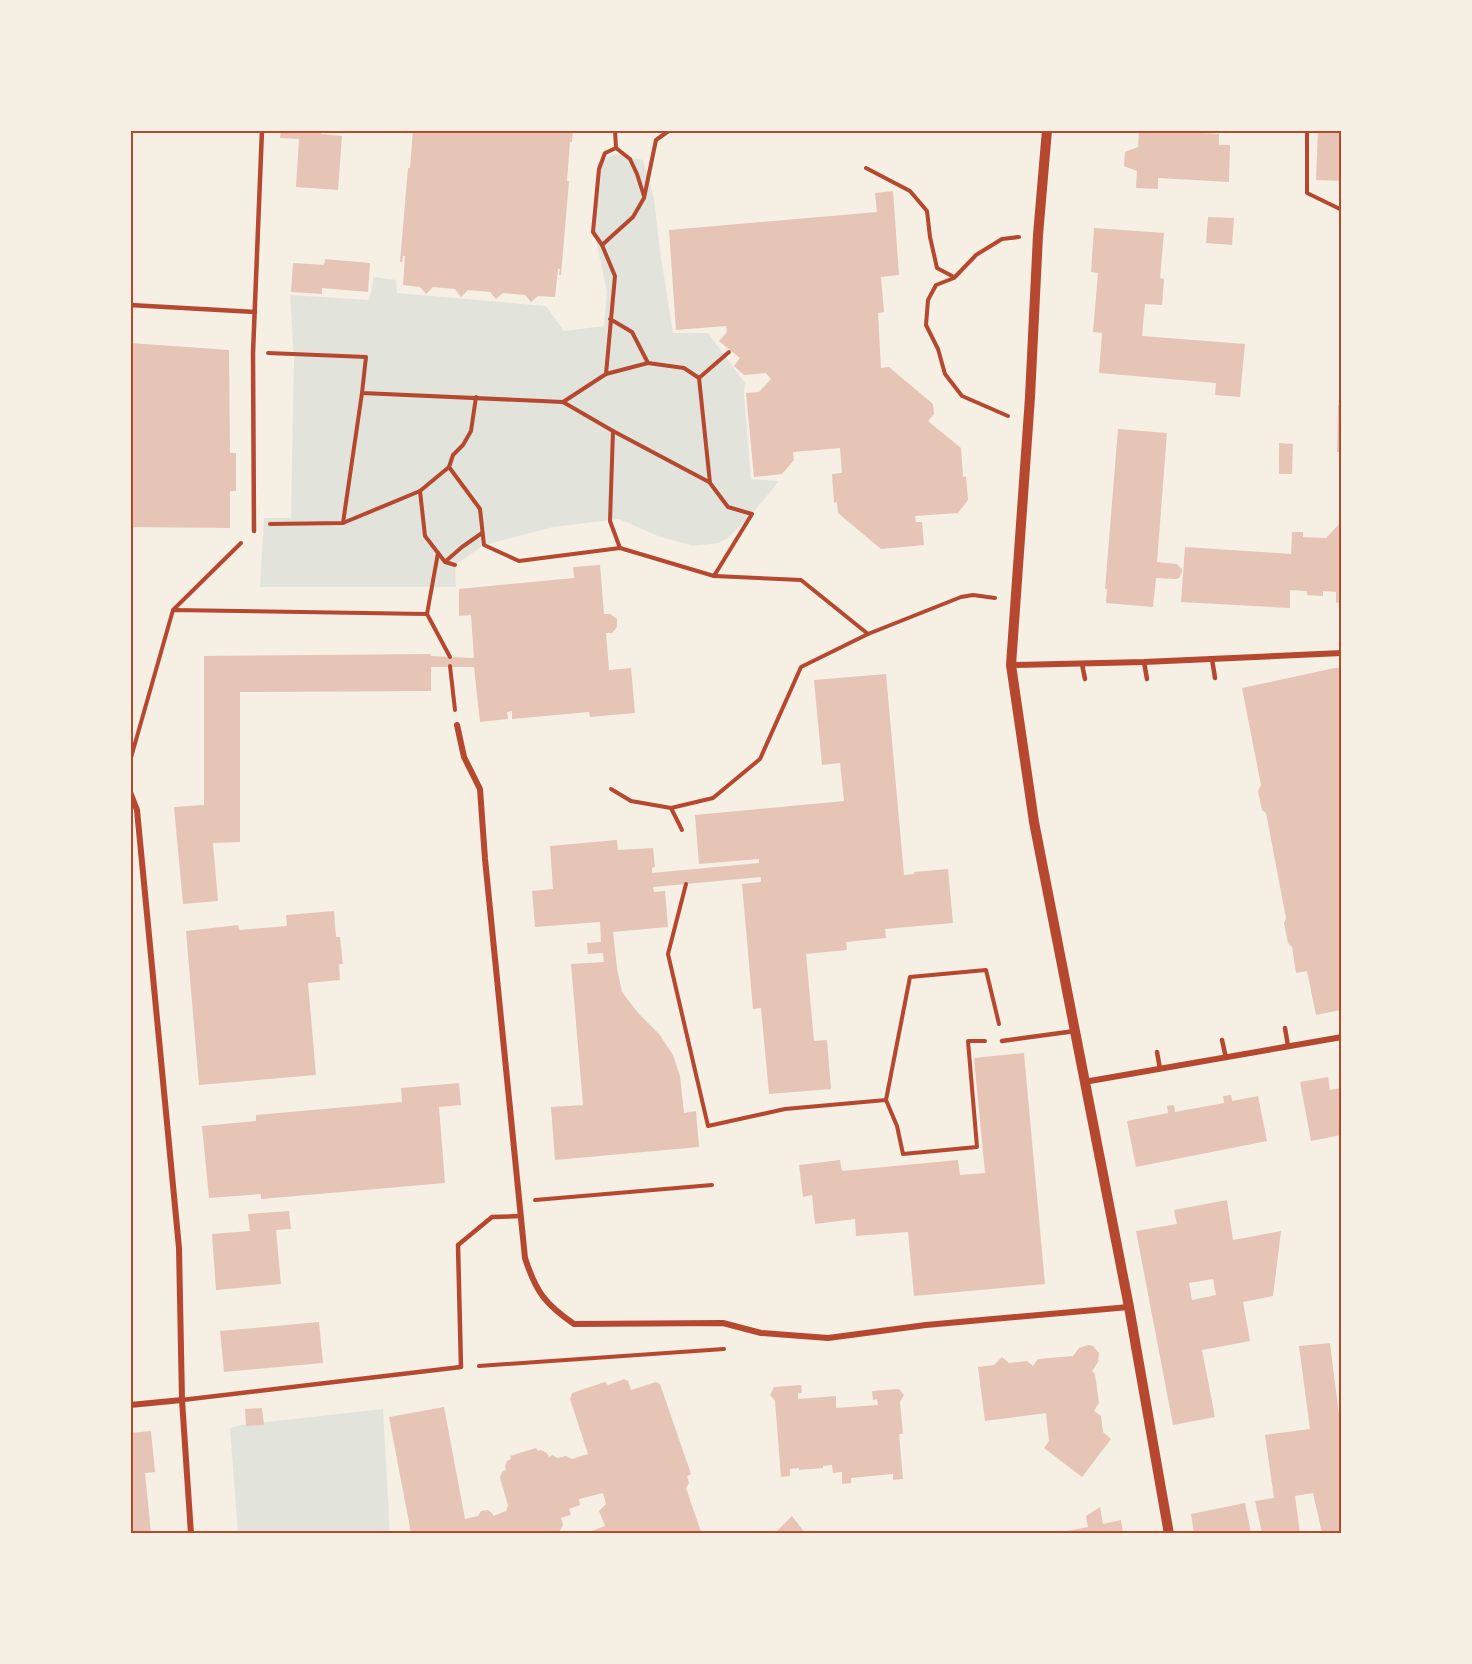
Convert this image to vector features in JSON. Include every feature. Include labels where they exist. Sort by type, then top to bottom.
[{"type":"street","points":[[1047,130],[1038,234],[1030,397],[1011,665],[1034,822],[1129,1307],[1169,1533]]},
{"type":"street","points":[[1011,665],[1144,662],[1341,653]]},
{"type":"street","points":[[457,725],[464,757],[480,789],[525,1258],[530,1275],[541,1296],[556,1312],[574,1324],[723,1323],[761,1333],[828,1338],[926,1325],[1129,1307]]},
{"type":"street","points":[[130,792],[137,810],[178,1248],[182,1400],[191,1533]]},
{"type":"street","points":[[1084,1082],[1341,1037]]},
{"type":"street","points":[[130,1405],[182,1400]]},
{"type":"lane","points":[[254,531],[253,353],[262,130]]},
{"type":"lane","points":[[130,305],[255,312]]},
{"type":"lane","points":[[1212,659],[1215,678]]},
{"type":"lane","points":[[1144,662],[1147,679]]},
{"type":"lane","points":[[1082,664],[1085,680]]},
{"type":"lane","points":[[1285,1028],[1288,1047]]},
{"type":"lane","points":[[1002,1041],[1075,1031]]},
{"type":"lane","points":[[1222,1040],[1226,1058]]},
{"type":"lane","points":[[1157,1052],[1160,1069]]},
{"type":"lane","points":[[182,1400],[462,1367],[458,1245],[492,1217],[521,1216]]},
{"type":"path","points":[[615,130],[616,148],[630,159],[644,198]]},
{"type":"path","points":[[602,245],[633,217],[644,198],[656,140],[670,130]]},
{"type":"path","points":[[1307,130],[1307,193],[1341,210]]},
{"type":"path","points":[[606,374],[615,276],[602,245],[593,232],[599,169],[604,153],[616,148]]},
{"type":"path","points":[[866,168],[910,191],[927,211],[937,268],[954,278]]},
{"type":"path","points":[[1028,420],[1009,417],[962,396],[945,374],[938,349],[926,325],[928,300],[936,285],[954,278],[976,255],[1002,239],[1038,234]]},
{"type":"path","points":[[610,320],[632,332],[648,363]]},
{"type":"path","points":[[699,378],[729,352]]},
{"type":"path","points":[[253,353],[366,357],[343,523]]},
{"type":"path","points":[[563,402],[606,374],[648,363],[684,368],[699,378]]},
{"type":"path","points":[[699,378],[710,483]]},
{"type":"path","points":[[362,393],[563,402],[710,483],[728,507],[752,514],[714,576]]},
{"type":"path","points":[[253,524],[343,523],[420,491],[449,467],[453,455],[463,445],[471,431],[476,397]]},
{"type":"path","points":[[613,431],[610,521],[620,548]]},
{"type":"path","points":[[449,467],[480,509],[484,545],[519,561],[620,548],[714,576],[801,580],[868,634]]},
{"type":"path","points":[[420,491],[425,536],[445,562],[455,565]]},
{"type":"path","points":[[130,761],[173,610],[254,531]]},
{"type":"path","points":[[445,562],[483,533]]},
{"type":"path","points":[[438,554],[428,614],[450,657]]},
{"type":"path","points":[[611,789],[631,801],[671,808],[713,798],[760,759],[801,667],[868,634],[961,597],[973,595],[1015,600]]},
{"type":"path","points":[[173,610],[428,614]]},
{"type":"path","points":[[450,666],[457,725]]},
{"type":"path","points":[[671,808],[682,830]]},
{"type":"path","points":[[686,884],[668,954],[708,1126],[785,1109],[886,1100]]},
{"type":"path","points":[[995,1009],[986,970],[910,977],[886,1100],[897,1126],[903,1154],[977,1147],[968,1041],[1002,1041]]},
{"type":"path","points":[[520,1201],[712,1185]]},
{"type":"path","points":[[462,1367],[723,1349]]},
{"type":"shaded area","points":[[615,154],[643,160],[654,198],[673,333],[708,333],[745,383],[751,479],[779,481],[752,514],[728,538],[719,543],[693,546],[658,536],[619,519],[553,527],[484,545],[455,565],[456,587],[260,587],[264,518],[291,518],[294,360],[290,295],[369,300],[374,277],[396,280],[397,293],[546,306],[564,331],[604,326],[607,292],[595,235],[597,163]]},
{"type":"shaded area","points":[[383,1409],[390,1533],[238,1533],[230,1428]]},
{"type":"building","points":[[281,130],[322,130],[321,134],[342,136],[338,190],[296,187],[299,139],[280,138]]},
{"type":"building","points":[[413,130],[573,130],[572,142],[570,142],[561,275],[558,269],[555,297],[538,296],[531,302],[525,295],[503,293],[496,299],[490,292],[468,290],[461,297],[455,289],[433,287],[426,294],[420,287],[403,285],[405,256],[400,262]]},
{"type":"building","points":[[1139,130],[1219,134],[1219,145],[1230,145],[1229,182],[1158,178],[1158,189],[1136,188],[1137,171],[1124,166],[1125,152],[1138,147]]},
{"type":"building","points":[[1318,130],[1341,130],[1341,181],[1316,180]]},
{"type":"building","points":[[893,191],[899,275],[881,277],[884,312],[878,313],[881,368],[889,367],[933,404],[934,414],[928,421],[961,448],[963,477],[966,476],[968,500],[958,513],[915,516],[916,522],[922,522],[924,545],[881,549],[838,513],[837,502],[834,503],[832,474],[842,473],[840,448],[793,452],[794,460],[782,474],[754,477],[746,393],[759,392],[771,379],[766,373],[744,375],[734,366],[740,358],[719,341],[727,332],[726,326],[676,330],[669,230],[877,212],[875,193]]},
{"type":"building","points":[[1208,217],[1234,218],[1232,245],[1206,243]]},
{"type":"building","points":[[1094,228],[1164,233],[1160,278],[1164,279],[1162,305],[1145,304],[1142,336],[1245,344],[1240,397],[1215,395],[1216,383],[1099,373],[1102,333],[1093,332],[1098,273],[1091,272]]},
{"type":"building","points":[[325,259],[370,263],[368,292],[322,288],[322,294],[291,292],[293,263],[324,265]]},
{"type":"building","points":[[130,343],[229,350],[230,453],[236,453],[236,491],[230,491],[230,528],[130,527]]},
{"type":"building","points":[[1338,405],[1341,406],[1341,452],[1337,452]]},
{"type":"building","points":[[1118,429],[1167,433],[1157,562],[1177,564],[1182,572],[1176,579],[1156,578],[1153,607],[1106,603],[1107,589],[1105,589]]},
{"type":"building","points":[[1279,443],[1293,444],[1292,474],[1279,474]]},
{"type":"building","points":[[1341,522],[1341,602],[1336,603],[1336,592],[1323,591],[1323,596],[1307,595],[1307,591],[1290,590],[1290,608],[1181,602],[1185,547],[1291,554],[1292,532],[1303,532],[1303,537],[1326,538]]},
{"type":"building","points":[[600,565],[604,614],[610,614],[617,619],[617,627],[612,633],[606,633],[609,670],[631,668],[635,713],[590,717],[589,712],[512,719],[512,711],[507,712],[508,719],[480,722],[474,667],[431,667],[431,691],[240,692],[240,842],[213,843],[218,901],[183,904],[174,807],[204,805],[204,656],[430,654],[431,656],[474,658],[471,615],[459,616],[459,589],[574,578],[573,567]]},
{"type":"building","points":[[1341,668],[1341,1010],[1316,1015],[1307,971],[1296,973],[1292,947],[1288,943],[1284,923],[1286,918],[1266,813],[1262,810],[1258,791],[1261,785],[1242,688]]},
{"type":"building","points":[[886,674],[904,875],[948,869],[953,923],[885,929],[886,938],[846,942],[847,950],[806,954],[814,1041],[827,1040],[831,1089],[769,1094],[761,1008],[753,1009],[742,884],[761,882],[761,877],[653,887],[654,892],[665,891],[668,927],[613,932],[617,968],[622,992],[659,1034],[673,1055],[680,1076],[684,1113],[696,1111],[699,1147],[555,1160],[551,1107],[583,1105],[571,964],[604,962],[603,953],[588,954],[587,943],[601,942],[600,922],[535,927],[532,891],[553,889],[550,846],[617,840],[618,850],[653,848],[655,867],[652,868],[652,873],[759,863],[759,859],[699,864],[695,815],[844,801],[840,763],[822,765],[814,680]]},
{"type":"building","points":[[334,911],[336,937],[340,937],[343,964],[339,964],[340,980],[308,983],[316,1075],[199,1085],[186,931],[238,925],[239,930],[287,926],[286,915]]},
{"type":"building","points":[[1024,1053],[1045,1284],[914,1296],[908,1232],[856,1236],[855,1219],[815,1224],[812,1195],[803,1197],[799,1165],[840,1160],[842,1171],[958,1160],[960,1175],[985,1173],[974,1058]]},
{"type":"building","points":[[1328,1077],[1330,1090],[1341,1088],[1341,1135],[1311,1141],[1300,1082]]},
{"type":"building","points":[[459,1083],[461,1105],[439,1107],[445,1183],[261,1199],[261,1194],[209,1198],[202,1126],[256,1121],[256,1115],[402,1102],[401,1088]]},
{"type":"building","points":[[1231,1095],[1232,1101],[1258,1096],[1267,1141],[1136,1167],[1127,1121],[1168,1113],[1167,1106],[1174,1105],[1175,1112],[1224,1103],[1223,1096]]},
{"type":"building","points":[[1227,1200],[1233,1240],[1281,1231],[1273,1296],[1243,1302],[1250,1341],[1202,1350],[1215,1417],[1173,1425],[1136,1231],[1177,1224],[1174,1210]],"holes":[[[1213,1279],[1216,1295],[1192,1300],[1189,1283]]]},
{"type":"building","points":[[289,1211],[291,1229],[276,1230],[281,1284],[216,1290],[212,1234],[250,1231],[248,1214]]},
{"type":"building","points":[[1339,1301],[1341,1301],[1341,1327],[1340,1327]]},
{"type":"building","points":[[319,1322],[323,1363],[224,1372],[220,1331]]},
{"type":"building","points":[[1330,1343],[1341,1432],[1341,1533],[1322,1533],[1313,1493],[1295,1496],[1300,1533],[1262,1533],[1255,1501],[1274,1498],[1265,1435],[1310,1429],[1299,1346]]},
{"type":"building","points":[[1093,1346],[1099,1353],[1098,1362],[1092,1371],[1095,1374],[1099,1403],[1094,1411],[1101,1416],[1103,1432],[1111,1439],[1082,1477],[1044,1448],[1049,1441],[1046,1413],[985,1421],[978,1367],[994,1365],[1002,1357],[1009,1363],[1027,1361],[1033,1366],[1038,1359],[1073,1356],[1079,1348]]},
{"type":"building","points":[[624,1379],[628,1381],[631,1390],[656,1382],[660,1384],[691,1474],[687,1476],[689,1483],[686,1488],[701,1532],[586,1533],[605,1526],[599,1511],[606,1504],[603,1493],[579,1499],[580,1505],[569,1509],[571,1515],[561,1518],[563,1525],[559,1532],[555,1533],[411,1533],[389,1417],[444,1407],[465,1519],[478,1516],[481,1511],[488,1510],[493,1516],[506,1511],[508,1505],[500,1478],[502,1472],[506,1470],[507,1461],[511,1459],[510,1456],[536,1448],[538,1451],[547,1453],[549,1457],[552,1455],[558,1458],[566,1456],[572,1459],[588,1454],[570,1399],[572,1393],[605,1382],[608,1385]]},
{"type":"building","points":[[801,1385],[802,1393],[798,1393],[798,1399],[836,1396],[836,1408],[878,1405],[877,1399],[873,1400],[872,1391],[899,1389],[904,1395],[900,1402],[903,1434],[899,1434],[903,1479],[893,1480],[893,1474],[851,1478],[851,1483],[842,1484],[842,1472],[833,1473],[832,1465],[823,1466],[823,1468],[790,1469],[790,1476],[781,1477],[775,1401],[770,1395],[774,1387]]},
{"type":"building","points":[[262,1408],[264,1425],[246,1426],[245,1409]]},
{"type":"building","points":[[151,1431],[155,1472],[145,1473],[151,1533],[130,1533],[130,1433]]},
{"type":"building","points":[[1245,1503],[1251,1533],[1194,1533],[1191,1514]]},
{"type":"building","points":[[1100,1507],[1103,1524],[1121,1520],[1123,1533],[1067,1533],[1066,1531],[1088,1527],[1086,1516]]},
{"type":"building","points":[[792,1516],[805,1533],[775,1533]]}]
